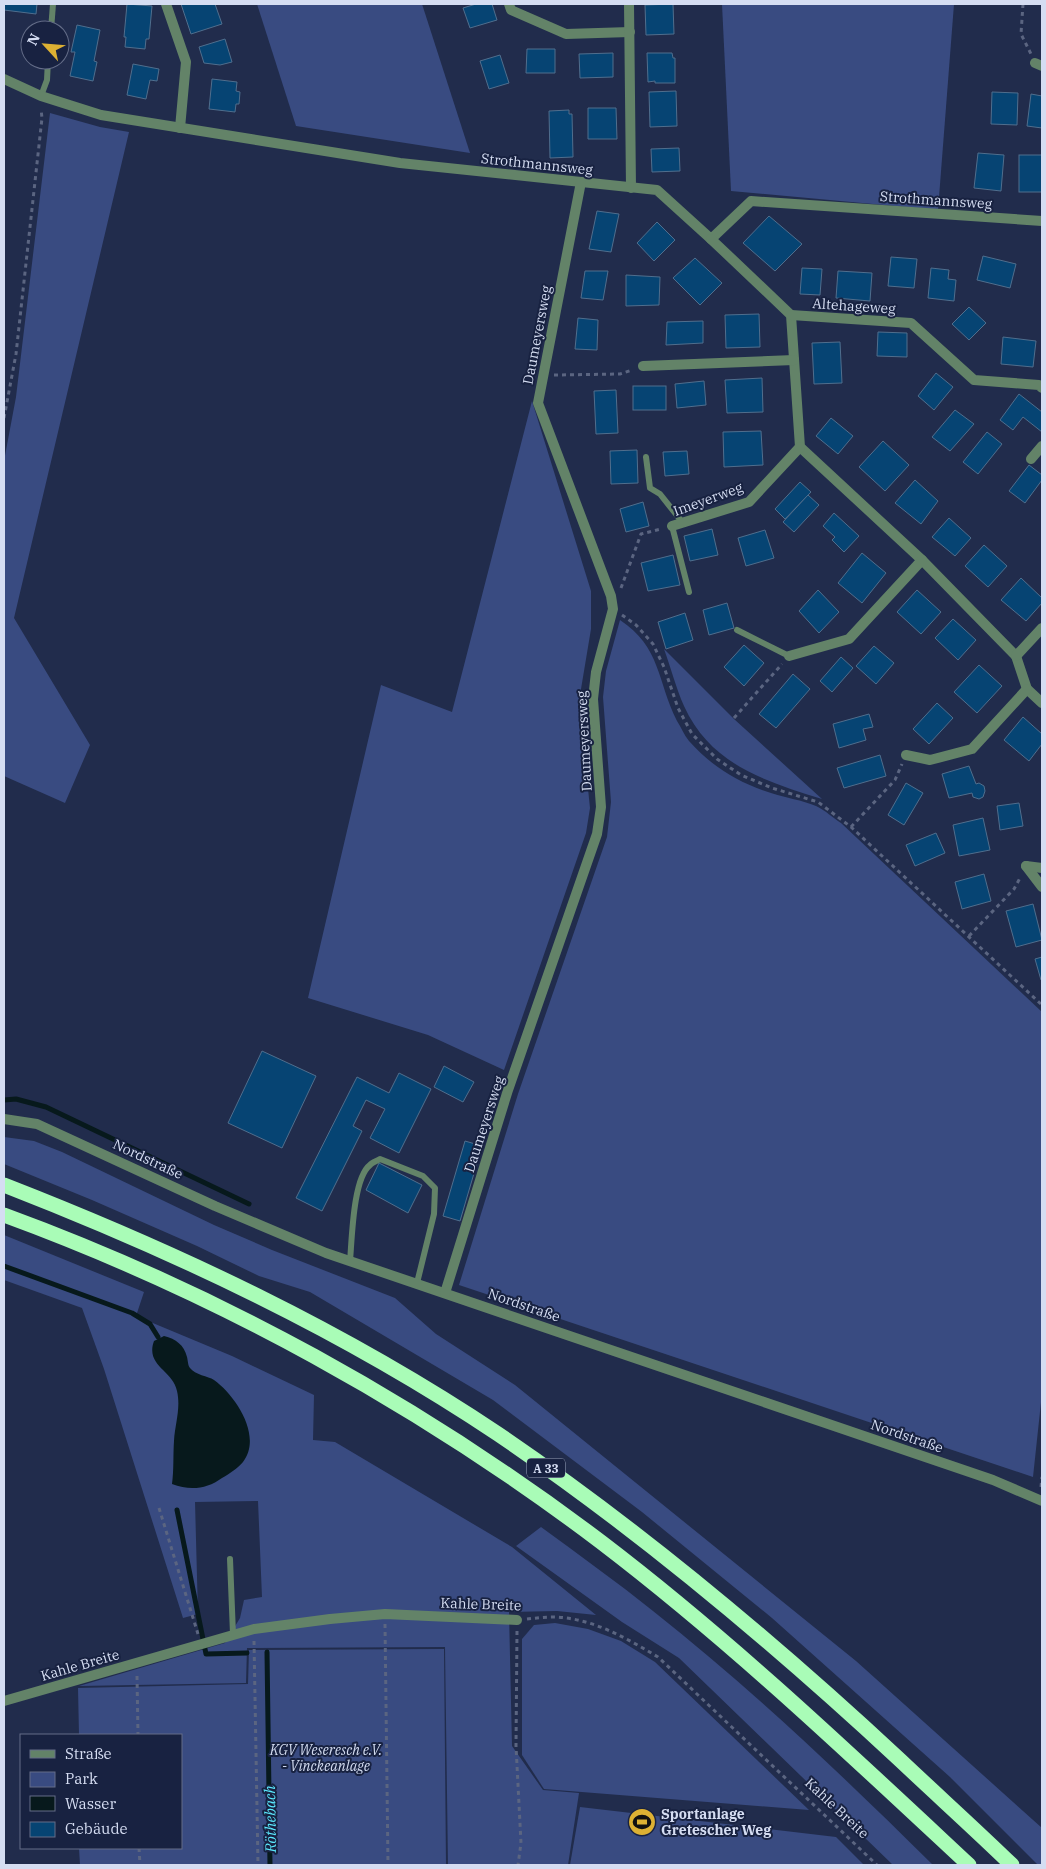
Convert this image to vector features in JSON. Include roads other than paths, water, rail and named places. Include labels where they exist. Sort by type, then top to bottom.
[{"type":"highway","name":"A 33","points":[[4,1185],[137,1238],[302,1318],[394,1370],[497,1433],[617,1518],[724,1603],[842,1706],[1012,1865]]},
{"type":"highway","name":"A 33","points":[[4,1215],[127,1264],[199,1297],[283,1340],[382,1396],[483,1458],[601,1542],[706,1627],[824,1729],[969,1865]]},
{"type":"street","points":[[166,4],[186,62],[180,128]]},
{"type":"street","points":[[509,4],[511,10],[566,34],[630,32]]},
{"type":"street","points":[[629,4],[631,188]]},
{"type":"street","name":"Strothmannsweg","points":[[4,79],[41,96],[101,115],[400,163],[657,190],[710,239],[751,201],[1042,221]]},
{"type":"street","name":"Daumeyersweg","points":[[445,1293],[508,1090],[598,834],[602,807],[593,699],[596,672],[613,609],[611,596],[538,403],[581,182]]},
{"type":"street","points":[[710,239],[791,315],[800,447],[922,560],[1016,656],[1027,689],[1042,703]]},
{"type":"street","name":"Altehageweg","points":[[791,315],[911,323],[974,380],[1039,384],[1042,388]]},
{"type":"street","points":[[642,366],[794,360]]},
{"type":"street","points":[[1030,459],[1042,446]]},
{"type":"street","name":"Imeyerweg","points":[[672,526],[749,502],[800,447]]},
{"type":"street","points":[[789,656],[850,639],[922,560]]},
{"type":"street","points":[[1016,656],[1042,628]]},
{"type":"street","points":[[906,754],[930,760],[972,749],[1027,689]]},
{"type":"street","points":[[1042,868],[1026,866],[1042,887]]},
{"type":"street","name":"Nordstraße","points":[[4,1119],[37,1124],[215,1206],[326,1253],[993,1480],[1042,1501]]},
{"type":"street","name":"Kahle Breite","points":[[4,1701],[254,1629],[385,1614],[517,1620]]},
{"type":"lane","points":[[52,20],[53,4]]},
{"type":"lane","points":[[41,96],[47,70]]},
{"type":"lane","points":[[646,457],[650,488],[660,494],[683,523]]},
{"type":"lane","name":"Imeyerweg","points":[[672,526],[689,592]]},
{"type":"lane","points":[[737,630],[789,656]]},
{"type":"lane","points":[[350,1261],[359,1186],[369,1165],[380,1159],[423,1176],[435,1188],[434,1214],[417,1283]]},
{"type":"lane","points":[[230,1559],[233,1634]]},
{"type":"water","points":[[164,1336],[182,1346],[192,1370],[214,1380],[230,1395],[244,1417],[248,1429],[250,1440],[248,1452],[243,1462],[228,1475],[204,1487],[185,1488],[172,1484],[178,1397],[174,1384],[156,1362],[152,1349],[154,1341]]},
{"type":"waterway","points":[[4,1100],[16,1099],[46,1107],[249,1204]]},
{"type":"waterway","points":[[4,1266],[132,1313],[150,1324],[158,1337]]},
{"type":"waterway","name":"Röthebach","points":[[177,1510],[206,1654],[247,1653]]},
{"type":"waterway","name":"Röthebach","points":[[267,1652],[270,1865]]},
{"type":"place","name":"Sportanlage Gretescher Weg","points":[[642,1822]]},
{"type":"park label","name":"KGV Weseresch e.V. - Vinckeanlage","points":[[326,1758]]}]
